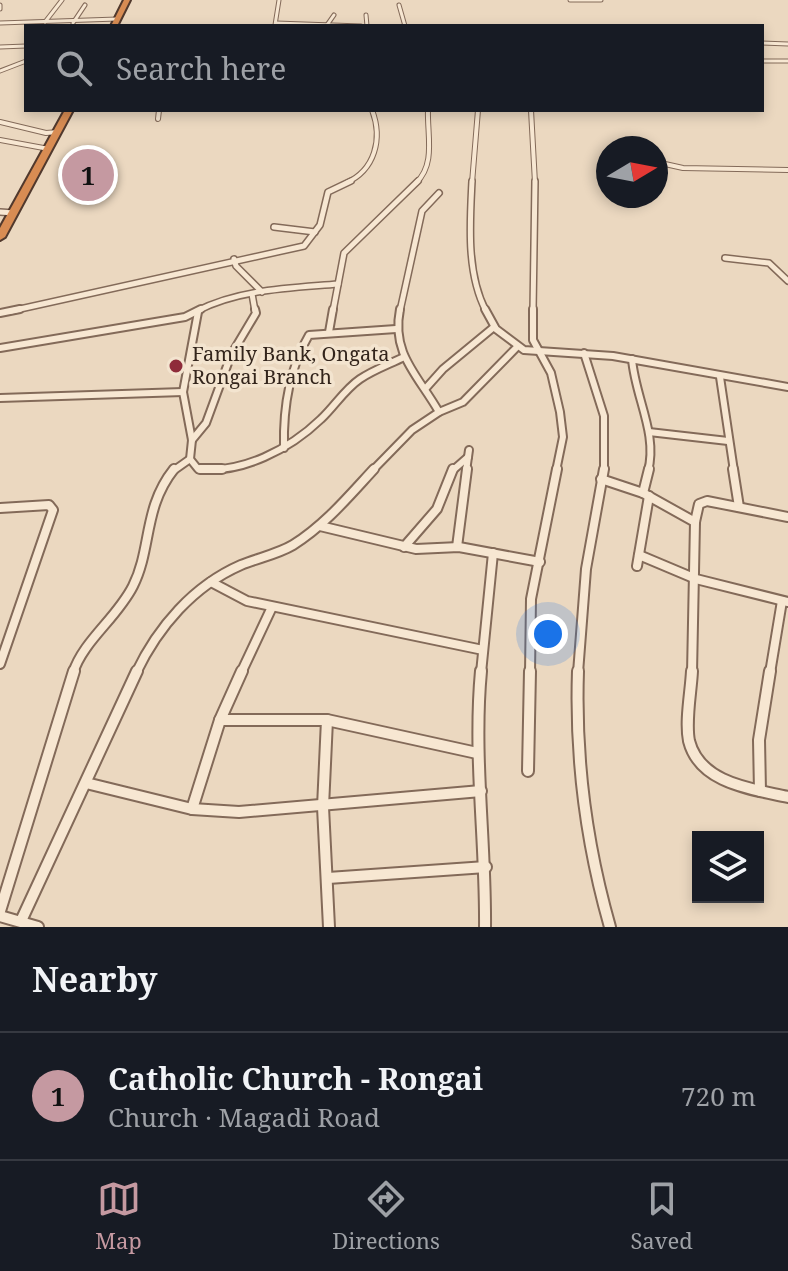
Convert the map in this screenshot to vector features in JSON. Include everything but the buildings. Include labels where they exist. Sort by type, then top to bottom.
[{"type":"highway","points":[[116,23],[127,0]]},
{"type":"highway","points":[[1,234],[68,112]]},
{"type":"street","points":[[45,22],[62,0]]},
{"type":"street","points":[[276,24],[279,0]]},
{"type":"street","points":[[570,0],[599,3]]},
{"type":"street","points":[[73,24],[85,5]]},
{"type":"street","points":[[399,5],[404,24]]},
{"type":"street","points":[[328,24],[334,15]]},
{"type":"street","points":[[366,15],[367,24]]},
{"type":"street","points":[[0,23],[116,23]]},
{"type":"street","points":[[764,43],[788,44]]},
{"type":"street","points":[[0,47],[24,46]]},
{"type":"street","points":[[764,61],[788,61]]},
{"type":"street","points":[[0,71],[24,62]]},
{"type":"street","points":[[158,119],[159,112]]},
{"type":"street","points":[[0,313],[234,259],[299,248],[315,232],[328,192],[361,176],[371,163],[376,123],[373,112]]},
{"type":"street","points":[[329,332],[344,253],[426,173],[430,136],[427,130],[428,112]]},
{"type":"street","points":[[478,112],[472,203],[473,280],[484,312],[494,327],[516,348],[632,359],[788,387]]},
{"type":"street","points":[[528,771],[531,599],[563,437],[562,421],[544,352],[533,340],[535,150],[531,112]]},
{"type":"street","points":[[0,122],[46,133],[58,132]]},
{"type":"street","points":[[0,140],[49,149]]},
{"type":"street","points":[[668,165],[683,168],[788,170]]},
{"type":"street","points":[[439,193],[422,211],[396,329],[397,344],[439,412]]},
{"type":"street","points":[[0,212],[14,213]]},
{"type":"street","points":[[274,227],[315,232]]},
{"type":"street","points":[[725,258],[763,258],[784,274],[788,281]]},
{"type":"street","points":[[234,259],[236,266],[262,292]]},
{"type":"street","points":[[0,348],[198,312],[210,304],[262,292],[338,284]]},
{"type":"street","points":[[192,440],[206,423],[231,355],[256,313],[252,294]]},
{"type":"street","points":[[198,312],[183,392],[192,440],[190,459],[198,469],[215,471],[244,464],[284,448],[319,421],[358,380],[404,357]]},
{"type":"street","points":[[426,388],[443,369],[494,327]]},
{"type":"street","points":[[284,448],[285,408],[306,338],[329,332],[396,329]]},
{"type":"street","points":[[21,921],[149,646],[165,622],[211,582],[239,566],[290,547],[320,526],[391,449],[439,412],[463,402],[516,348]]},
{"type":"street","points":[[584,353],[605,418],[601,479],[586,564],[576,715],[581,799],[610,927]]},
{"type":"street","points":[[632,359],[634,386],[649,432],[651,461],[637,566]]},
{"type":"street","points":[[720,377],[739,507]]},
{"type":"street","points":[[0,398],[183,392]]},
{"type":"street","points":[[649,432],[728,441]]},
{"type":"street","points":[[404,547],[435,514],[451,472],[469,454],[457,547]]},
{"type":"street","points":[[38,927],[0,914],[77,661],[120,609],[135,583],[152,508],[167,478],[176,467],[190,459]]},
{"type":"street","points":[[601,479],[646,495],[695,522]]},
{"type":"street","points":[[788,517],[702,502],[695,522],[696,579],[689,740],[695,756],[709,772],[725,782],[788,797]]},
{"type":"street","points":[[0,508],[41,504],[49,505],[53,510],[0,664]]},
{"type":"street","points":[[320,526],[416,549],[457,547],[540,562]]},
{"type":"street","points":[[485,927],[486,867],[477,753],[493,553]]},
{"type":"street","points":[[639,555],[696,579],[785,602],[759,740],[760,791]]},
{"type":"street","points":[[211,582],[247,601],[483,650]]},
{"type":"street","points":[[192,809],[220,720],[272,607]]},
{"type":"street","points":[[220,720],[327,720],[477,753]]},
{"type":"street","points":[[327,720],[323,807],[329,927]]},
{"type":"street","points":[[86,783],[192,809],[239,812],[481,791]]},
{"type":"street","points":[[328,878],[486,867]]},
{"type":"place","name":"Catholic Church - Rongai","points":[[88,175]]},
{"type":"place","name":"Family Bank, Ongata Rongai Branch","points":[[176,366]]}]
